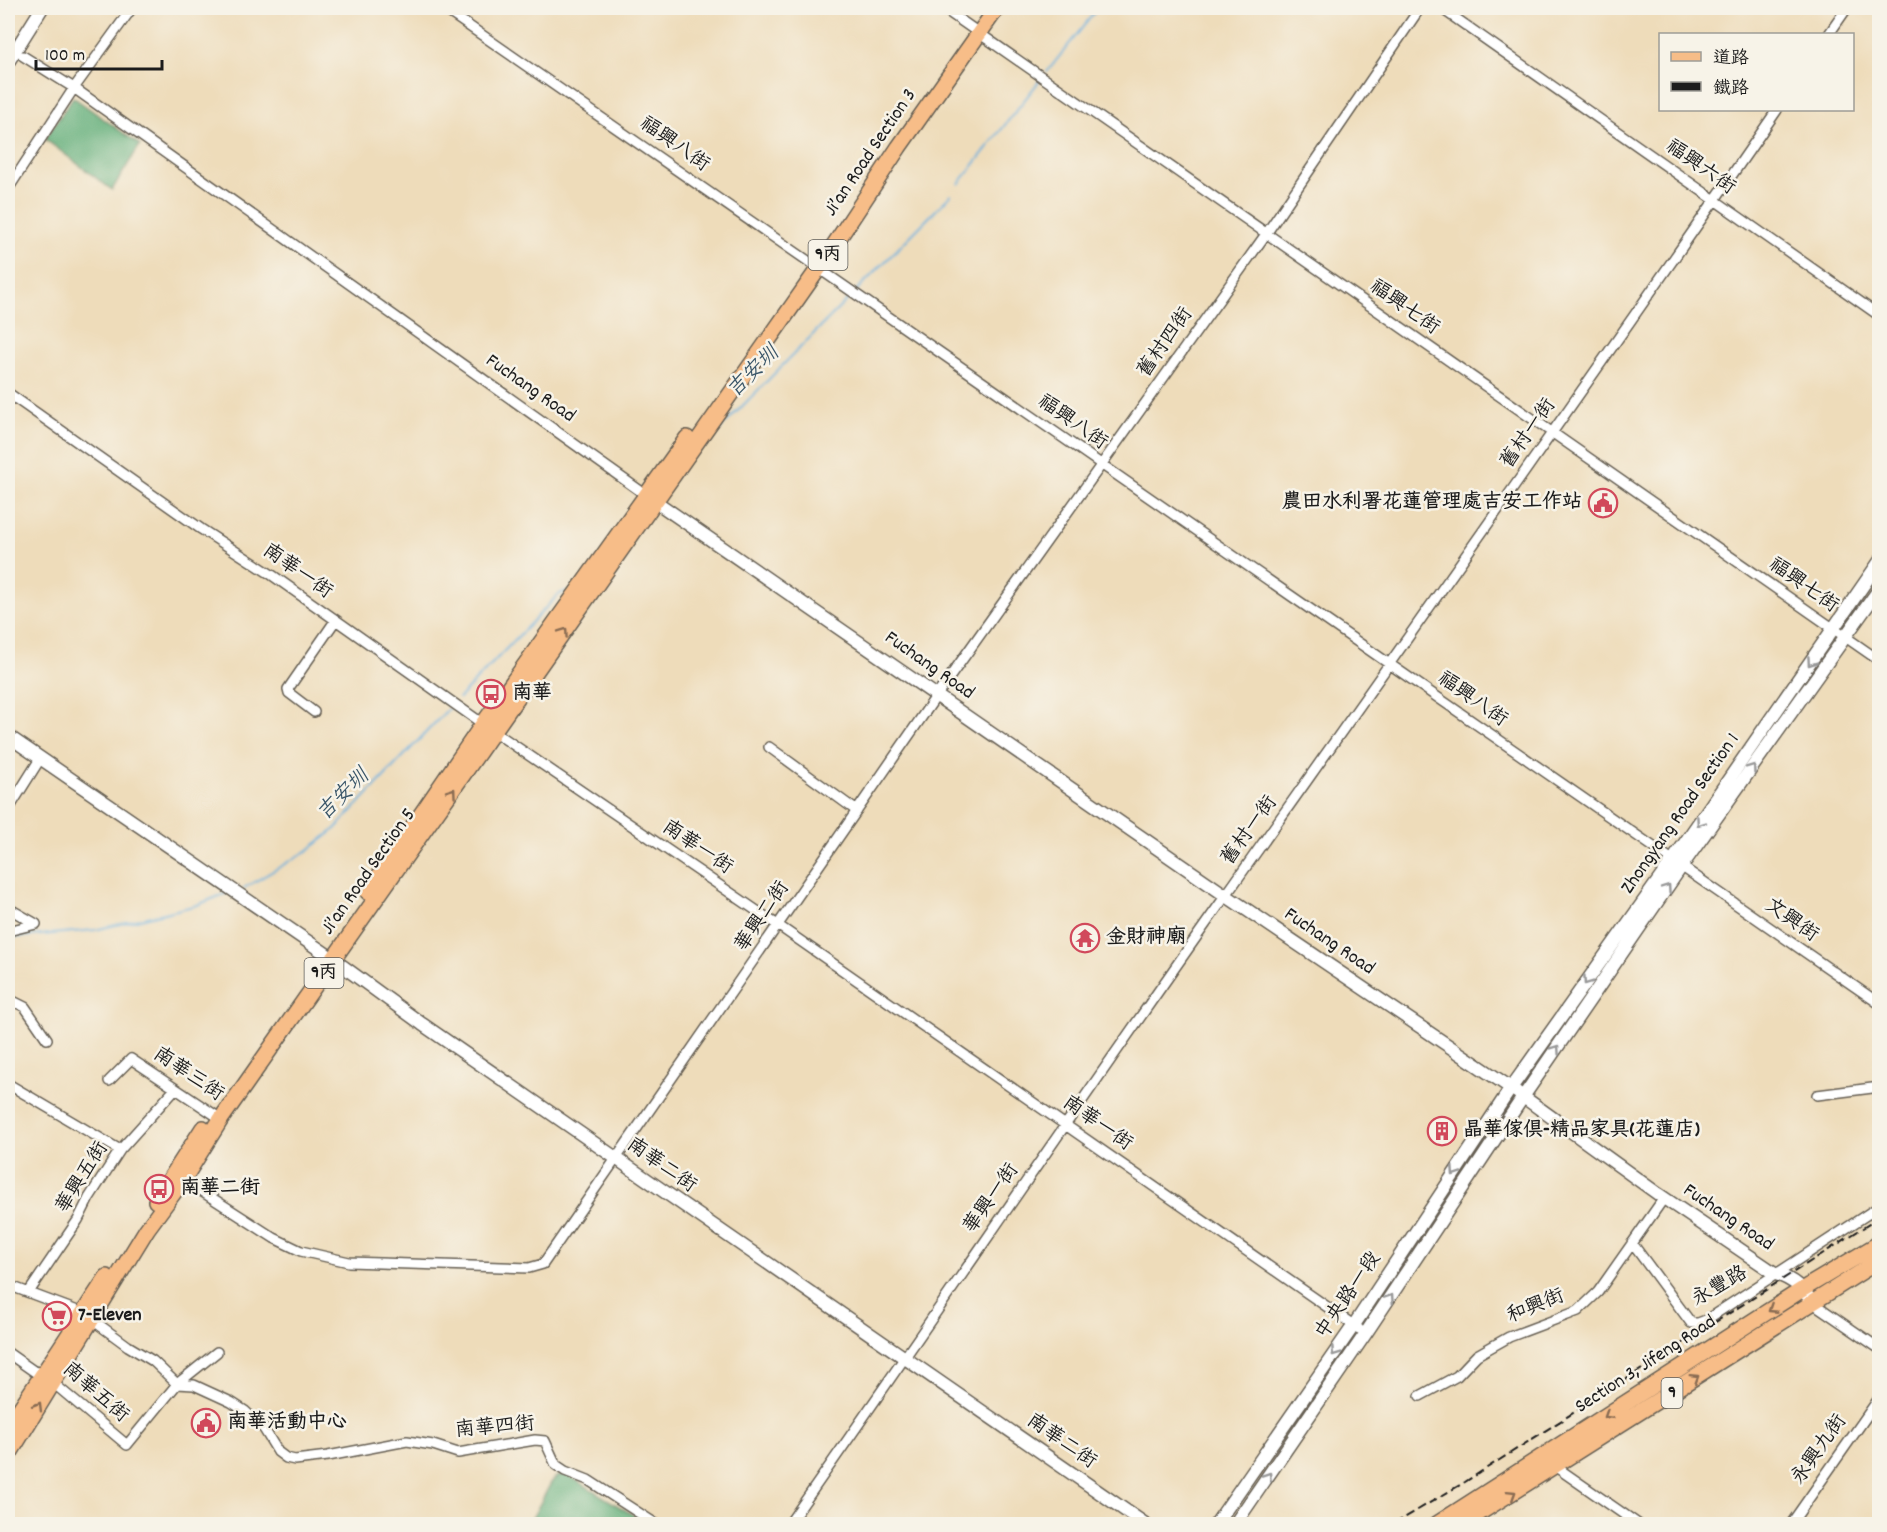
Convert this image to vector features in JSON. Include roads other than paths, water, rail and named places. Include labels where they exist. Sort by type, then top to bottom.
[{"type":"main road","name":"Ji’an Road Section 3","points":[[976,30],[985,8]]},
{"type":"main road","name":"Ji’an Road Section 3","points":[[651,498],[899,147],[976,30],[997,8]]},
{"type":"main road","name":"Ji’an Road Section 5","points":[[8,1427],[47,1377],[147,1229],[217,1116],[651,498]]},
{"type":"main road","name":"Section 3, Jifeng Road","points":[[1437,1524],[1803,1289],[1880,1243]]},
{"type":"main road","name":"Section 3, Jifeng Road","points":[[1462,1524],[1556,1467],[1880,1260]]},
{"type":"main road","name":"Ji’an Road Section 5","points":[[8,1456],[47,1377]]},
{"type":"street","points":[[8,62],[19,52],[42,8]]},
{"type":"street","points":[[8,189],[74,88],[132,8]]},
{"type":"street","name":"福興八街","points":[[443,8],[1677,863]]},
{"type":"street","name":"福興七街","points":[[943,8],[1880,661]]},
{"type":"street","name":"舊村四街","points":[[938,695],[1266,234],[1420,8]]},
{"type":"street","name":"福興六街","points":[[1441,8],[1880,316]]},
{"type":"street","points":[[1830,33],[1847,8]]},
{"type":"street","name":"Fuchang Road","points":[[19,52],[74,88],[651,498],[1226,896],[1511,1088],[1776,1275],[1785,1277],[1803,1289],[1813,1303]]},
{"type":"street","name":"舊村一街","points":[[1226,896],[1776,111]]},
{"type":"street","name":"南華一街","points":[[8,393],[1366,1333]]},
{"type":"street","name":"Zhongyang Road Section 1","points":[[1523,1097],[1880,561]]},
{"type":"street","name":"Zhongyang Road Section 1","points":[[1511,1088],[1880,588]]},
{"type":"street","points":[[314,712],[289,693],[288,689],[335,621]]},
{"type":"street","name":"華興二街","points":[[178,1177],[264,1232],[301,1251],[349,1262],[529,1268],[543,1264],[938,695]]},
{"type":"street","name":"南華二街","points":[[8,736],[1145,1524]]},
{"type":"street","points":[[769,747],[857,811]]},
{"type":"street","points":[[8,810],[40,759]]},
{"type":"street","name":"文興街","points":[[1677,863],[1880,1004]]},
{"type":"street","name":"華興一街","points":[[789,1524],[1226,896]]},
{"type":"street","points":[[8,908],[36,924],[8,931]]},
{"type":"street","points":[[8,1005],[15,1002],[25,1007],[47,1039]]},
{"type":"street","name":"南華三街","points":[[108,1081],[131,1059],[217,1116]]},
{"type":"street","points":[[8,1084],[120,1150]]},
{"type":"street","points":[[1817,1095],[1880,1087]]},
{"type":"street","name":"中央路一段","points":[[1216,1524],[1354,1325],[1511,1088]]},
{"type":"street","name":"華興五街","points":[[29,1292],[78,1220],[89,1198],[120,1150],[175,1089]]},
{"type":"street","name":"中央路一段","points":[[1235,1524],[1366,1333],[1523,1097]]},
{"type":"street","name":"和興街","points":[[1420,1396],[1457,1376],[1477,1355],[1509,1337],[1578,1311],[1598,1292],[1664,1198]]},
{"type":"street","name":"永豐路","points":[[1632,1243],[1690,1323],[1698,1323],[1706,1320],[1880,1206]]},
{"type":"street","points":[[8,1285],[88,1316],[128,1346],[153,1361],[177,1384],[217,1352]]},
{"type":"street","points":[[1813,1303],[1880,1349]]},
{"type":"street","name":"南華五街","points":[[9,1357],[47,1377],[127,1446],[177,1384]]},
{"type":"street","name":"南華四街","points":[[177,1384],[194,1385],[231,1402],[264,1429],[278,1452],[286,1458],[295,1460],[407,1442],[434,1445],[458,1453],[535,1440],[545,1441],[556,1465],[564,1471],[588,1480],[656,1524]]},
{"type":"street","name":"永興九街","points":[[1791,1524],[1880,1397]]},
{"type":"street","points":[[1556,1467],[1638,1524]]},
{"type":"waterway","name":"吉安圳","points":[[1047,72],[1098,8]]},
{"type":"waterway","name":"吉安圳","points":[[959,184],[1040,80]]},
{"type":"waterway","name":"吉安圳","points":[[856,291],[951,195]]},
{"type":"waterway","name":"吉安圳","points":[[702,447],[852,295]]},
{"type":"waterway","name":"吉安圳","points":[[459,698],[558,595],[566,591]]},
{"type":"waterway","name":"吉安圳","points":[[244,888],[307,851],[333,831],[449,708]]},
{"type":"waterway","name":"吉安圳","points":[[8,938],[95,930],[197,905],[227,893]]},
{"type":"railway","points":[[1394,1524],[1465,1482],[1880,1217]]},
{"type":"place","name":"農田水利署花蓮管理處吉安工作站","points":[[1603,503]]},
{"type":"place","name":"南華","points":[[491,694]]},
{"type":"place","name":"金財神廟","points":[[1085,938]]},
{"type":"place","name":"晶華傢俱-精品家具(花蓮店)","points":[[1442,1131]]},
{"type":"place","name":"南華二街","points":[[159,1189]]},
{"type":"place","name":"7-Eleven","points":[[57,1316]]},
{"type":"place","name":"南華活動中心","points":[[206,1423]]}]
